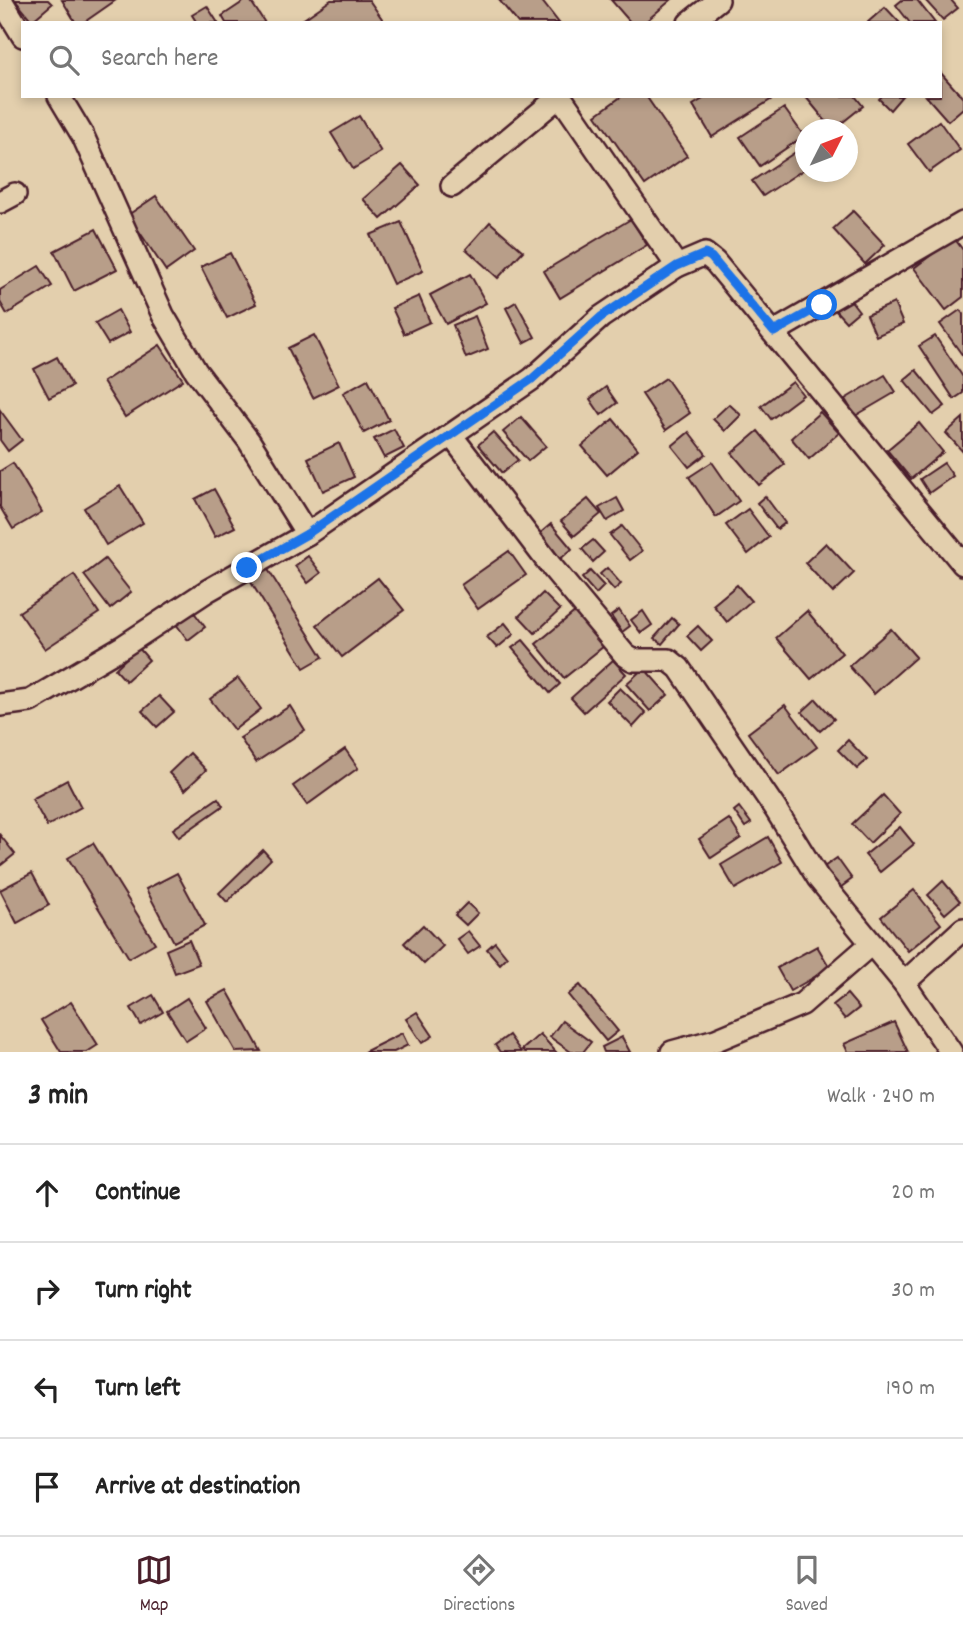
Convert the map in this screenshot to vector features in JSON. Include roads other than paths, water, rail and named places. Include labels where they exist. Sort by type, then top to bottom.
[{"type":"street","points":[[1,0],[21,33]]},
{"type":"street","points":[[692,21],[718,0]]},
{"type":"street","points":[[60,98],[83,136],[163,315],[196,371],[249,441],[307,534]]},
{"type":"street","points":[[452,186],[558,98]]},
{"type":"street","points":[[561,98],[677,266]]},
{"type":"street","points":[[774,332],[963,223]]},
{"type":"street","points":[[0,705],[30,701],[122,647],[207,591],[307,534],[532,379],[601,317],[677,266],[705,254],[711,257],[774,332],[963,564]]},
{"type":"street","points":[[451,435],[551,566],[625,655],[633,660],[668,660],[679,668],[776,810],[818,878],[904,983],[951,1052]]},
{"type":"street","points":[[904,983],[963,929]]},
{"type":"street","points":[[672,1052],[716,1040],[802,1004],[871,944]]}]
